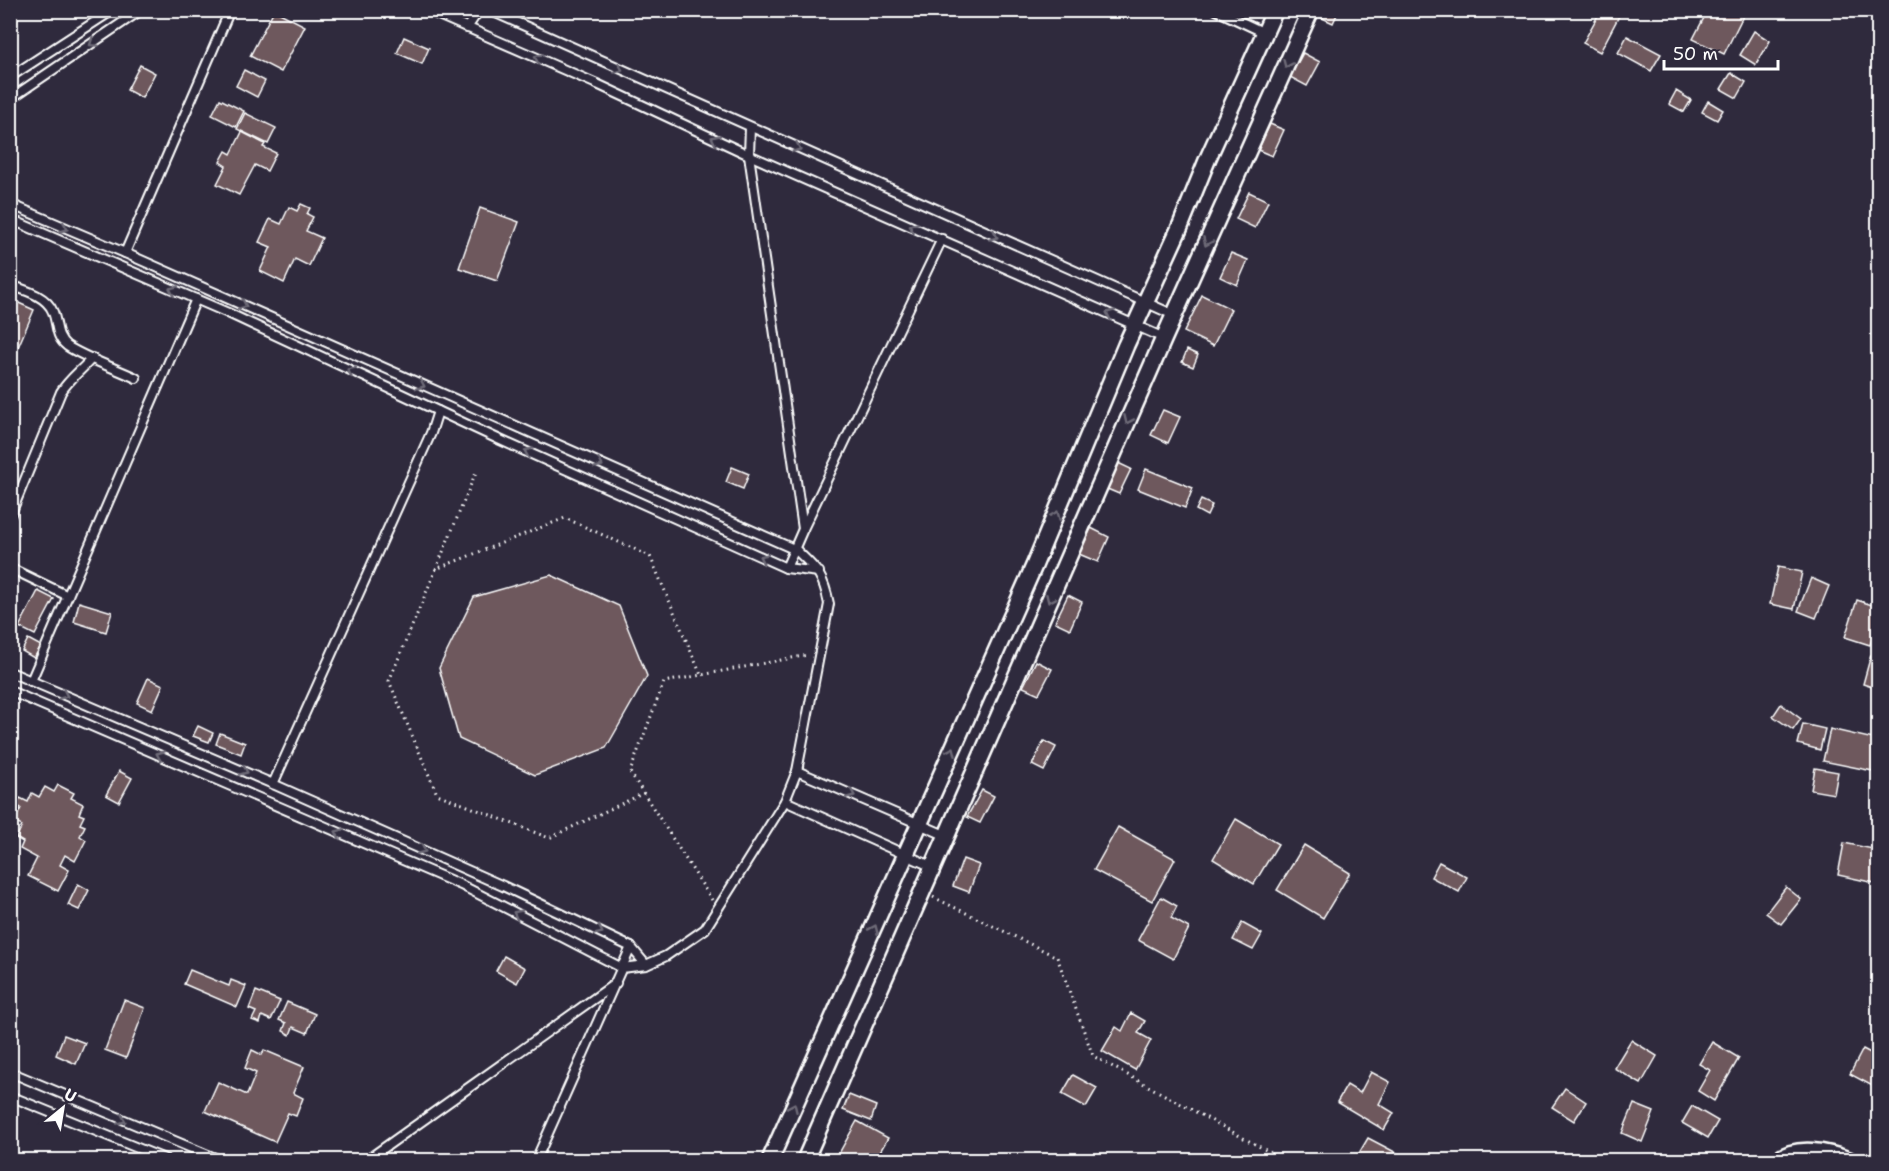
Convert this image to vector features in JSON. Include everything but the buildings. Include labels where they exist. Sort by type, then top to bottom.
[{"type":"street","points":[[770,1161],[1034,566],[1135,325],[1275,10]]},
{"type":"street","points":[[805,1161],[1174,315],[1311,10]]},
{"type":"street","points":[[1778,1161],[1782,1157],[1807,1150],[1849,1161]]},
{"type":"lane","points":[[10,77],[113,10]]},
{"type":"lane","points":[[10,99],[141,10]]},
{"type":"lane","points":[[125,253],[230,10]]},
{"type":"lane","points":[[428,10],[1164,338]]},
{"type":"lane","points":[[467,28],[479,10]]},
{"type":"lane","points":[[489,10],[1174,315]]},
{"type":"lane","points":[[1216,10],[1265,33]]},
{"type":"lane","points":[[750,127],[749,155],[803,529]]},
{"type":"lane","points":[[10,204],[795,550],[819,572],[825,585],[829,604],[797,771],[785,801],[705,929],[666,956],[646,965],[622,968],[461,885],[10,691]]},
{"type":"lane","points":[[10,219],[196,299],[786,568],[819,572]]},
{"type":"lane","points":[[786,568],[942,239]]},
{"type":"lane","points":[[10,285],[29,292],[46,303],[53,312],[56,332],[68,346],[136,378]]},
{"type":"lane","points":[[31,681],[196,299]]},
{"type":"lane","points":[[10,516],[61,392],[92,358]]},
{"type":"lane","points":[[273,784],[431,434],[438,411]]},
{"type":"lane","points":[[10,568],[68,596]]},
{"type":"lane","points":[[10,672],[273,784],[503,886],[631,947],[646,965]]},
{"type":"lane","points":[[797,771],[947,836]]},
{"type":"lane","points":[[785,801],[933,867]]},
{"type":"lane","points":[[536,1161],[631,947]]},
{"type":"lane","points":[[368,1161],[616,983]]},
{"type":"lane","points":[[10,1072],[220,1161]]},
{"type":"lane","points":[[10,1096],[166,1161]]},
{"type":"path","points":[[476,472],[389,681],[437,794],[549,838],[644,793]]},
{"type":"path","points":[[436,569],[565,518],[650,556],[701,675]]},
{"type":"path","points":[[717,909],[630,772],[664,682],[820,653]]},
{"type":"path","points":[[922,892],[1057,957],[1093,1056],[1284,1161]]}]
